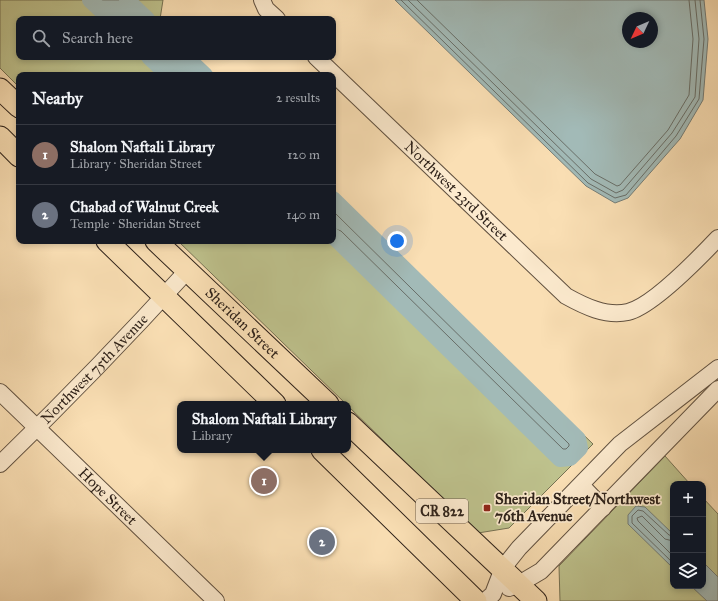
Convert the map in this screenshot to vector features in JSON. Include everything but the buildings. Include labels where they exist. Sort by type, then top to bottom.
[{"type":"main road","points":[[0,89],[16,104]]},
{"type":"main road","points":[[0,137],[16,153]]},
{"type":"main road","points":[[110,244],[272,401]]},
{"type":"main road","name":"Sheridan Street","points":[[159,244],[325,401]]},
{"type":"main road","name":"CR 822","points":[[351,426],[536,601]]},
{"type":"main road","name":"CR 822","points":[[325,453],[485,599]]},
{"type":"street","points":[[262,0],[266,9],[274,16]]},
{"type":"street","name":"Northwest 23rd Street","points":[[319,60],[332,72]]},
{"type":"street","name":"Northwest 23rd Street","points":[[336,76],[566,296],[581,305],[605,312],[628,312],[652,300],[718,238]]},
{"type":"street","name":"Northwest 75th Avenue","points":[[0,464],[37,428],[187,271]]},
{"type":"street","points":[[485,599],[502,568],[519,548],[620,444],[718,368]]},
{"type":"street","points":[[485,599],[542,572],[718,389]]},
{"type":"street","name":"Hope Street","points":[[0,392],[216,601]]},
{"type":"street","points":[[581,485],[604,508]]},
{"type":"green space","points":[[0,0],[163,0],[160,16],[16,16],[16,60],[196,60],[209,72],[16,72],[16,84],[0,68]]},
{"type":"green space","points":[[336,195],[593,444],[509,528],[478,533],[351,409],[351,401],[343,401],[181,244],[336,244]]},
{"type":"green space","points":[[665,456],[687,481],[670,481],[670,589],[706,589],[706,501],[718,514],[718,601],[560,601],[559,566]]},
{"type":"water","points":[[90,0],[127,0],[144,16],[107,16]]},
{"type":"water","points":[[395,0],[704,0],[708,39],[703,100],[680,139],[628,198],[615,203],[586,186]]},
{"type":"water","points":[[152,60],[189,60],[202,72],[165,72]]},
{"type":"water","points":[[336,202],[578,439],[580,448],[570,458],[560,459],[336,239]]},
{"type":"water","points":[[636,506],[645,507],[670,531],[670,565],[628,524],[628,515]]},
{"type":"water","points":[[706,565],[718,577],[718,601],[707,601],[694,589],[706,589]]},
{"type":"waterway","points":[[90,0],[107,16]]},
{"type":"waterway","points":[[127,0],[144,16]]},
{"type":"waterway","points":[[152,60],[165,72]]},
{"type":"waterway","points":[[189,60],[202,72]]},
{"type":"waterway","points":[[336,202],[578,439],[580,448],[570,458],[560,459],[336,239]]},
{"type":"place","name":"Shalom Naftali Library","points":[[264,481]]},
{"type":"place","name":"Sheridan Street/Northwest 76th Avenue","points":[[487,508]]},
{"type":"place","name":"Chabad of Walnut Creek","points":[[322,542]]}]
